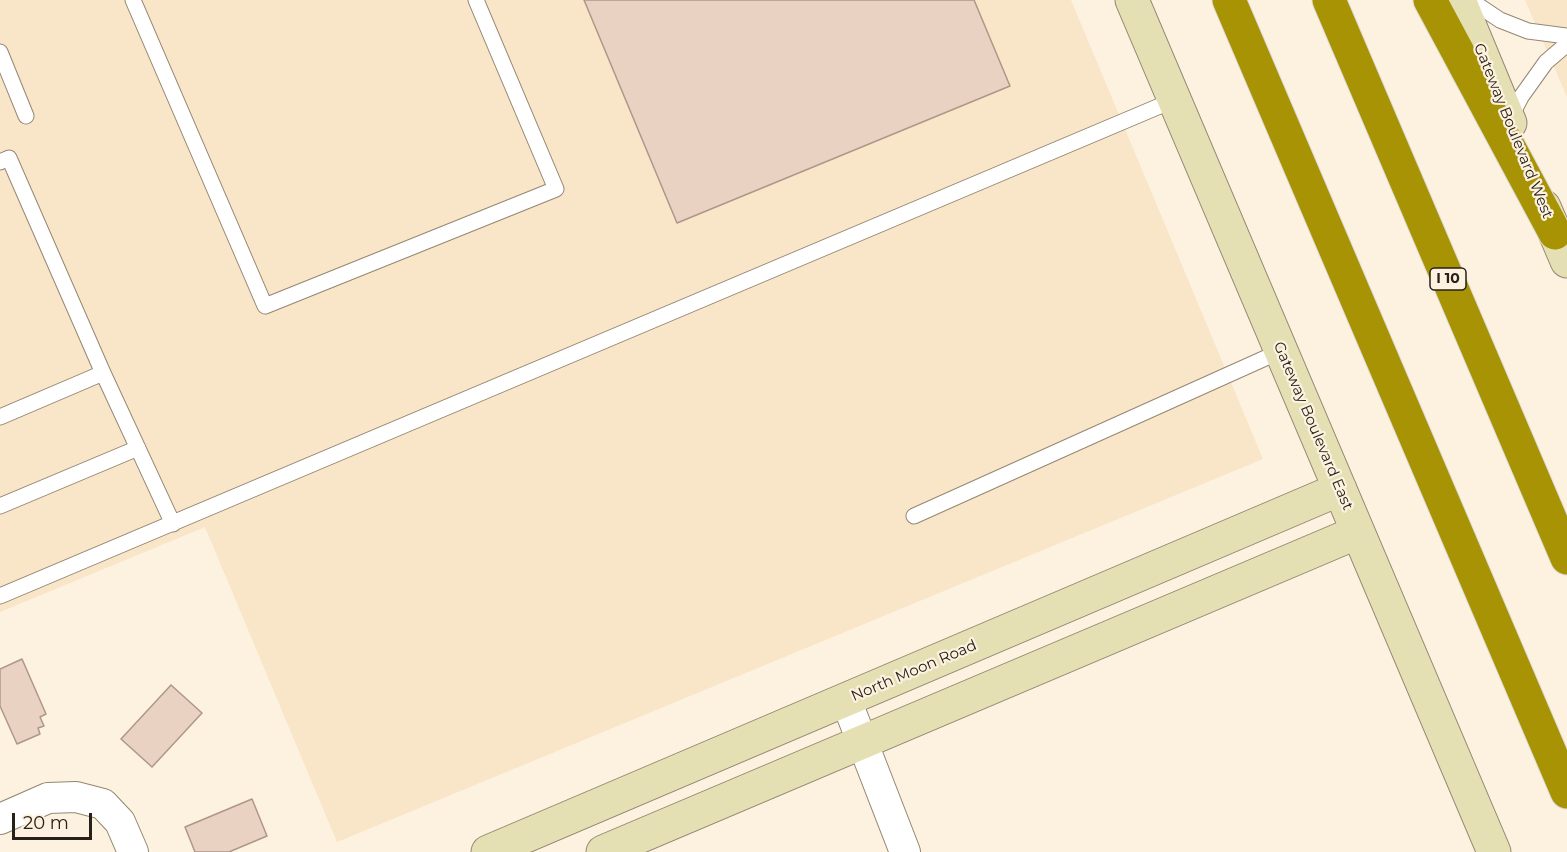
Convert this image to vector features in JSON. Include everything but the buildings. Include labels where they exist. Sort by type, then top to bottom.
[{"type":"highway","points":[[1229,0],[1567,792]]},
{"type":"highway","name":"I 10","points":[[1329,0],[1567,558]]},
{"type":"highway","points":[[1430,0],[1561,247]]},
{"type":"street","name":"Gateway Boulevard East","points":[[1132,0],[1494,852]]},
{"type":"street","name":"Gateway Boulevard West","points":[[1459,0],[1561,247]]},
{"type":"street","name":"North Moon Road","points":[[488,852],[1340,489]]},
{"type":"street","points":[[603,852],[1358,532]]},
{"type":"street","points":[[846,700],[905,852]]},
{"type":"street","points":[[0,819],[48,798],[76,797],[103,804],[120,822],[133,852]]},
{"type":"lane","points":[[133,0],[265,306],[555,189],[476,0]]},
{"type":"lane","points":[[1470,0],[1500,20],[1528,31],[1567,36]]},
{"type":"lane","points":[[1509,121],[1521,97],[1545,62],[1567,44]]},
{"type":"lane","points":[[0,52],[26,117]]},
{"type":"lane","points":[[0,596],[1174,100]]},
{"type":"lane","points":[[0,162],[9,158],[103,373],[173,524]]},
{"type":"lane","points":[[914,516],[1281,351]]},
{"type":"lane","points":[[0,417],[103,373]]},
{"type":"lane","points":[[0,506],[138,448]]},
{"type":"shaded area","points":[[0,0],[1071,0],[1263,459],[337,842],[205,527],[0,612]]},
{"type":"shaded area","points":[[1525,0],[1567,0],[1567,97]]}]
